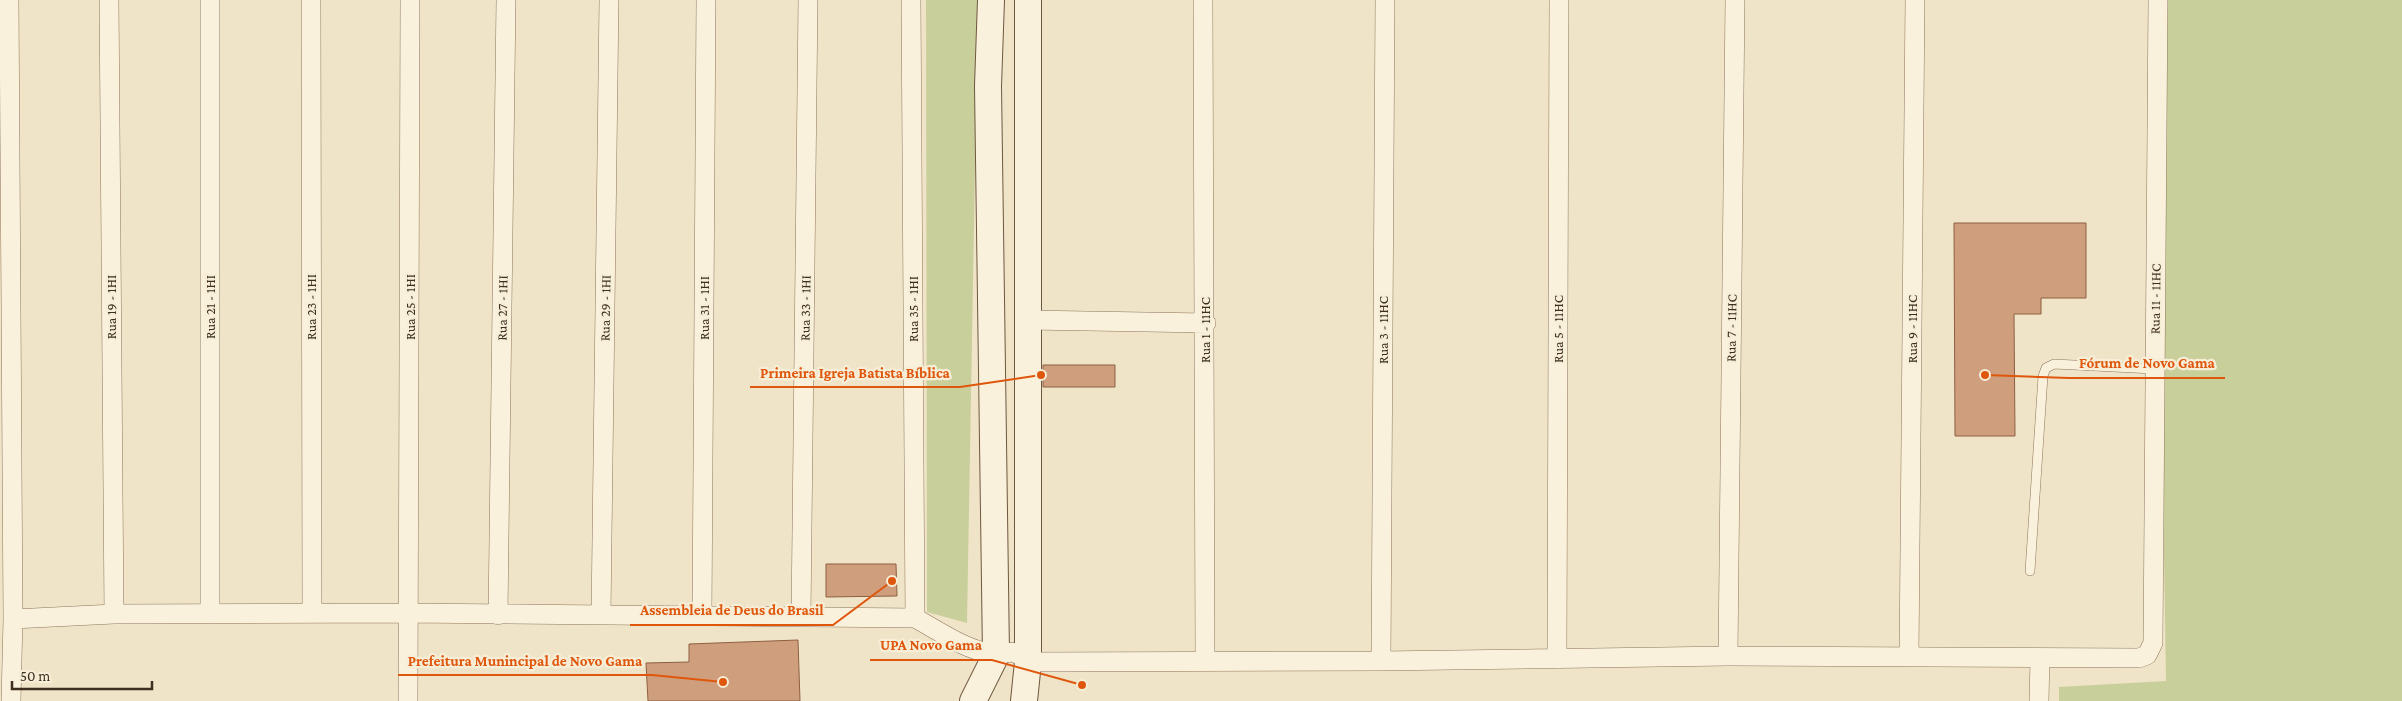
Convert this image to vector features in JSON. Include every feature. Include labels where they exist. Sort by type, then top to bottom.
[{"type":"street","points":[[9,0],[12,701]]},
{"type":"street","name":"Rua 19 - 1HI","points":[[109,0],[114,614]]},
{"type":"street","name":"Rua 21 - 1HI","points":[[210,0],[210,614]]},
{"type":"street","name":"Rua 23 - 1HI","points":[[311,0],[312,614]]},
{"type":"street","name":"Rua 25 - 1HI","points":[[408,701],[410,0]]},
{"type":"street","name":"Rua 27 - 1HI","points":[[498,615],[506,0]]},
{"type":"street","name":"Rua 29 - 1HI","points":[[601,615],[609,0]]},
{"type":"street","name":"Rua 31 - 1HI","points":[[702,616],[706,0]]},
{"type":"street","name":"Rua 33 - 1HI","points":[[801,617],[808,0]]},
{"type":"street","name":"Rua 35 - 1HI","points":[[911,0],[915,618]]},
{"type":"street","name":"Rua 1 - 11HC","points":[[1203,0],[1206,323],[1205,660]]},
{"type":"street","name":"Rua 3 - 11HC","points":[[1380,661],[1385,0]]},
{"type":"street","name":"Rua 5 - 11HC","points":[[1557,659],[1559,0]]},
{"type":"street","name":"Rua 7 - 11HC","points":[[1728,656],[1735,0]]},
{"type":"street","name":"Rua 9 - 11HC","points":[[1909,658],[1914,0]]},
{"type":"street","name":"Rua 11 - 11HC","points":[[2040,658],[2140,658],[2152,650],[2158,0]]},
{"type":"street","points":[[991,4],[1002,17],[1016,18],[1028,5]]},
{"type":"street","points":[[972,701],[996,655],[989,74],[991,4]]},
{"type":"street","points":[[1024,701],[1028,662],[1028,5]]},
{"type":"street","points":[[989,74],[999,64],[1014,66],[1028,79]]},
{"type":"street","points":[[1028,320],[1206,323]]},
{"type":"street","points":[[13,619],[114,614],[409,613],[915,618],[965,645],[996,655],[1007,651],[1014,652],[1028,662],[1380,661],[1728,656],[2040,658],[2039,701]]},
{"type":"lane","points":[[2030,571],[2043,376],[2046,368],[2054,364],[2154,369]]},
{"type":"green space","points":[[926,0],[978,0],[967,623],[927,612]]},
{"type":"green space","points":[[2155,0],[2402,0],[2402,701],[2059,701],[2059,687],[2166,681]]},
{"type":"building","points":[[1954,223],[2086,223],[2086,298],[2041,298],[2041,314],[2014,314],[2015,436],[1955,436]]},
{"type":"building","points":[[1043,365],[1115,365],[1115,387],[1043,387]]},
{"type":"building","points":[[826,564],[896,564],[897,596],[826,597]]},
{"type":"building","points":[[798,640],[800,701],[648,701],[646,663],[689,662],[689,644]]},
{"type":"place","name":"Primeira Igreja Batista Bíblica","points":[[1041,375]]},
{"type":"place","name":"Fórum de Novo Gama","points":[[1985,375]]},
{"type":"place","name":"Assembleia de Deus do Brasil","points":[[892,581]]},
{"type":"place","name":"Prefeitura Munincipal de Novo Gama","points":[[723,682]]},
{"type":"place","name":"UPA Novo Gama","points":[[1082,685]]}]
